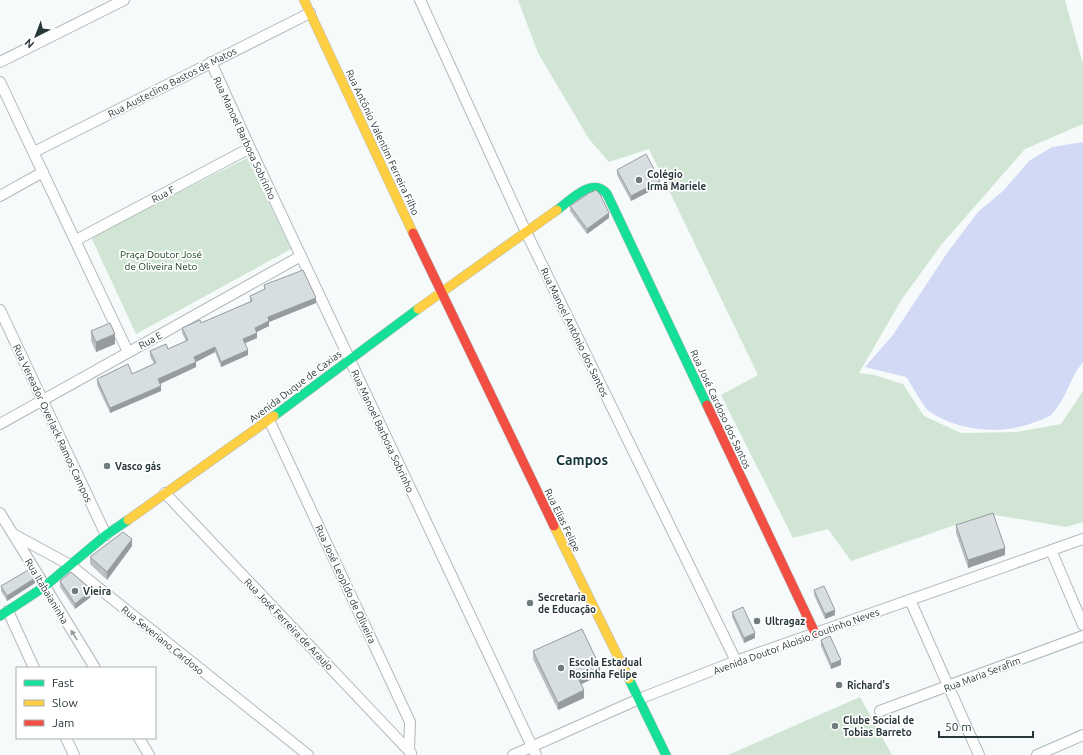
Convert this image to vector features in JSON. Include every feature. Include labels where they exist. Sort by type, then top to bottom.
[{"type":"street","points":[[0,62],[124,0]]},
{"type":"street","name":"Rua Antônio Valentim Ferreira Filho","points":[[304,0],[441,294]]},
{"type":"street","name":"Rua Manoel Antônio dos Santos","points":[[420,0],[526,232],[736,661]]},
{"type":"street","name":"Rua Austeclino Bastos de Matos","points":[[34,152],[310,12]]},
{"type":"street","name":"Rua Manoel Barbosa Sobrinho","points":[[211,62],[349,359],[535,751]]},
{"type":"street","points":[[0,82],[44,172],[128,352]]},
{"type":"street","name":"Rua F","points":[[76,240],[250,148]]},
{"type":"street","points":[[0,196],[44,172]]},
{"type":"street","name":"Avenida Duque de Caxias","points":[[4,614],[44,588],[106,535],[269,420],[349,359],[526,232],[592,186],[601,187],[606,194]]},
{"type":"street","name":"Rua José Cardoso dos Santos","points":[[606,194],[815,633]]},
{"type":"street","name":"Rua E","points":[[0,424],[301,256]]},
{"type":"street","name":"Rua Elias Felipe","points":[[441,294],[666,755]]},
{"type":"street","name":"Rua Vereador Overlack Ramos Campos","points":[[0,310],[106,535]]},
{"type":"street","name":"Rua José Leopldo de Oliveira","points":[[269,420],[410,722],[410,753]]},
{"type":"street","name":"Rua José Ferreira de Araujo","points":[[165,493],[410,753]]},
{"type":"street","name":"Rua Itabaianinha","points":[[0,513],[44,588],[94,667]]},
{"type":"street","name":"Rua Severiano Cardoso","points":[[13,534],[70,566],[308,755]]},
{"type":"street","name":"Avenida Doutor Aloisio Coutinho Neves","points":[[513,755],[535,751],[639,699],[736,661],[1083,539]]},
{"type":"street","points":[[1051,550],[1083,625]]},
{"type":"street","points":[[910,600],[979,755]]},
{"type":"street","points":[[4,614],[33,667]]},
{"type":"street","name":"Rua Maria Serafim","points":[[880,711],[1083,636]]},
{"type":"street","points":[[1037,755],[1083,735]]},
{"type":"street","points":[[66,739],[74,755]]},
{"type":"street","points":[[140,739],[149,755]]},
{"type":"green space","points":[[518,0],[1065,0],[1083,64],[1083,124],[1025,149],[941,245],[902,299],[859,373],[874,375],[903,384],[924,416],[961,433],[1017,432],[1061,424],[1083,391],[1083,522],[1066,527],[995,515],[961,523],[851,561],[828,529],[793,538],[721,395],[758,375],[649,149],[609,162],[589,139],[538,53]]},
{"type":"green space","name":"Praça Doutor José de Oliveira Neto","points":[[247,158],[291,249],[136,334],[91,237]]},
{"type":"green space","name":"Clube Social de Tobias Barreto","points":[[860,697],[892,755],[728,755]]},
{"type":"water","points":[[1083,142],[1083,362],[1075,374],[1061,402],[1052,414],[1035,422],[1009,429],[982,429],[955,424],[930,412],[924,406],[906,377],[865,367],[893,335],[947,253],[978,212],[1004,190],[1029,161],[1052,147]]},
{"type":"building","name":"Colégio Irmã Mariele","points":[[646,154],[660,181],[631,196],[617,170]]},
{"type":"building","points":[[596,190],[600,194],[609,213],[587,229],[570,206]]},
{"type":"building","points":[[303,270],[316,298],[268,317],[269,321],[255,328],[257,333],[243,339],[248,350],[221,362],[215,347],[194,357],[196,362],[158,379],[161,386],[110,408],[97,379],[128,364],[132,374],[156,363],[150,351],[166,344],[168,349],[188,340],[182,328],[200,320],[201,323],[252,301],[250,296],[265,289],[264,285]]},
{"type":"building","points":[[110,323],[115,334],[96,342],[91,331]]},
{"type":"building","points":[[993,513],[1005,548],[968,560],[956,525]]},
{"type":"building","points":[[123,532],[132,539],[107,572],[90,557]]},
{"type":"building","points":[[30,569],[35,578],[7,596],[1,586]]},
{"type":"building","name":"Vieira","points":[[71,572],[92,590],[75,604],[60,581]]},
{"type":"building","points":[[824,586],[835,610],[825,614],[814,590]]},
{"type":"building","points":[[743,607],[755,633],[744,638],[732,612]]},
{"type":"building","points":[[582,629],[600,667],[578,678],[584,690],[558,703],[533,651]]},
{"type":"building","points":[[830,636],[841,660],[831,664],[821,640]]},
{"type":"traffic: fast","points":[[557,210],[575,196],[588,189],[601,189],[607,194],[707,405]]},
{"type":"traffic: fast","points":[[274,416],[418,309]]},
{"type":"traffic: fast","points":[[0,616],[44,587],[106,535],[128,520]]},
{"type":"traffic: fast","points":[[629,679],[666,755]]},
{"type":"traffic: slow","points":[[304,0],[413,233]]},
{"type":"traffic: slow","points":[[418,309],[557,210]]},
{"type":"traffic: slow","points":[[128,520],[274,416]]},
{"type":"traffic: slow","points":[[554,526],[629,679]]},
{"type":"traffic: jam","points":[[413,233],[554,526]]},
{"type":"traffic: jam","points":[[707,405],[815,633]]},
{"type":"place","name":"Colégio Irmã Mariele","points":[[639,180]]},
{"type":"place","name":"Vasco gás","points":[[107,466]]},
{"type":"place","name":"Vieira","points":[[75,591]]},
{"type":"place","name":"Secretaria de Educação","points":[[530,603]]},
{"type":"place","name":"Ultragaz","points":[[757,621]]},
{"type":"place","name":"Escola Estadual Rosinha Felipe","points":[[561,668]]},
{"type":"place","name":"Richard's","points":[[839,685]]},
{"type":"place","name":"Clube Social de Tobias Barreto","points":[[835,726]]},
{"type":"district","name":"Campos","points":[[582,460]]}]
